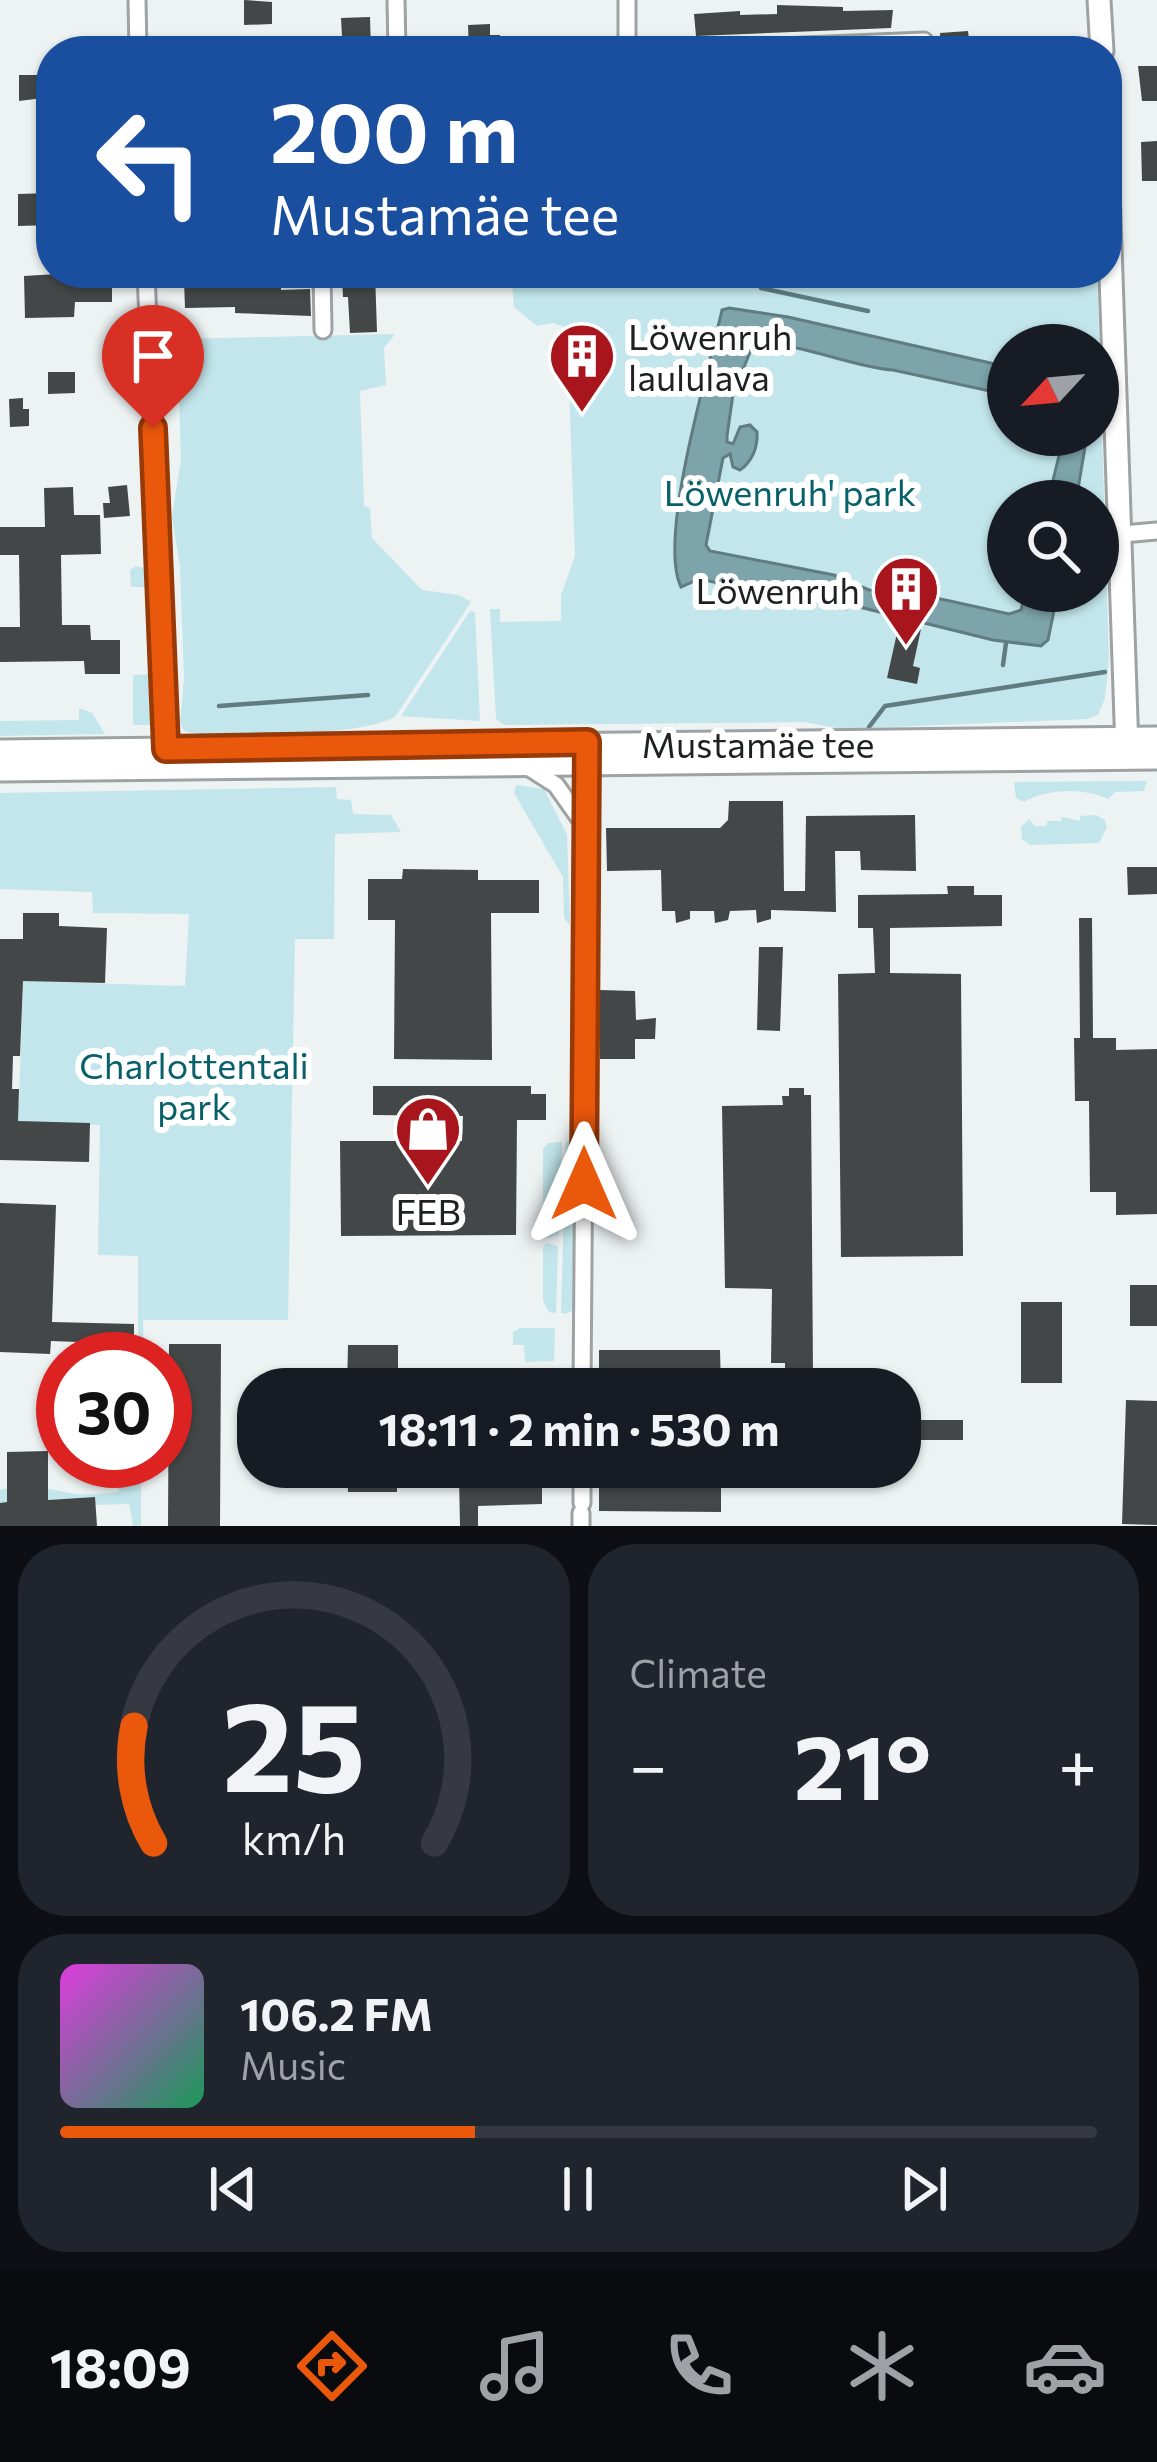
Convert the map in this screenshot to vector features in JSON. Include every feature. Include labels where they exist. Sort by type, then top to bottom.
[{"type":"main road","points":[[1099,0],[1101,36]]},
{"type":"main road","points":[[1113,288],[1127,748]]},
{"type":"main road","name":"Mustamäe tee","points":[[0,751],[1127,748],[1157,738]]},
{"type":"main road","name":"Mustamäe tee","points":[[1127,748],[1157,758]]},
{"type":"main road","name":"Mustamäe tee","points":[[0,770],[520,764],[587,753]]},
{"type":"street","points":[[137,0],[138,36]]},
{"type":"street","points":[[396,0],[397,36]]},
{"type":"street","points":[[627,0],[627,36]]},
{"type":"street","points":[[147,288],[166,749]]},
{"type":"street","points":[[322,288],[323,330]]},
{"type":"street","points":[[1123,534],[1157,531]]},
{"type":"street","points":[[582,1368],[587,753]]},
{"type":"street","points":[[520,764],[556,784],[587,829]]},
{"type":"green space","name":"Löwenruh' park","points":[[512,288],[1097,288],[1099,324],[987,324],[987,456],[1103,456],[1103,480],[987,480],[987,612],[1108,612],[1109,660],[1098,715],[842,729],[804,722],[504,725],[496,719],[490,609],[500,609],[500,622],[561,621],[561,595],[575,556],[567,328],[553,323],[537,326],[514,307]]},
{"type":"green space","points":[[395,334],[384,348],[386,385],[360,391],[364,506],[370,508],[372,538],[422,590],[459,595],[471,602],[395,717],[354,728],[291,735],[184,731],[180,723],[184,679],[180,567],[172,517],[181,459],[177,339]]},
{"type":"green space","points":[[136,566],[151,570],[160,725],[133,725],[133,675],[148,674],[146,587],[131,587],[130,570]]},
{"type":"green space","points":[[470,611],[475,612],[480,721],[401,716]]},
{"type":"green space","points":[[79,708],[92,713],[105,734],[0,736],[0,721],[79,720]]},
{"type":"green space","points":[[342,772],[375,780],[0,782],[110,776]]},
{"type":"green space","points":[[1147,781],[1144,791],[1115,792],[1108,799],[1066,791],[1024,802],[1016,798],[1014,782]]},
{"type":"green space","points":[[516,785],[544,789],[567,835],[570,926],[564,918],[563,877],[514,793]]},
{"type":"green space","name":"Charlottentali park","points":[[336,787],[337,799],[351,800],[353,814],[391,815],[401,832],[335,834],[334,939],[295,939],[288,1320],[143,1320],[143,1332],[138,1332],[138,1256],[98,1255],[100,1125],[0,1121],[19,1104],[23,981],[29,981],[30,975],[49,982],[185,986],[189,914],[93,913],[92,892],[0,889],[0,793]]},
{"type":"green space","points":[[1096,815],[1107,827],[1099,843],[1030,845],[1022,839],[1021,827],[1029,819],[1035,826],[1046,826],[1047,821],[1061,821],[1062,817],[1080,821],[1080,816]]},
{"type":"green space","points":[[572,1141],[578,1151],[576,1308],[566,1314],[561,1313],[566,1142]]},
{"type":"green space","points":[[562,1142],[559,1235],[547,1238],[543,1233],[543,1149],[548,1143]]},
{"type":"green space","points":[[547,1243],[558,1246],[556,1313],[549,1312],[543,1301],[543,1247]]},
{"type":"green space","points":[[555,1328],[554,1361],[525,1362],[524,1345],[513,1345],[513,1332]]},
{"type":"green space","points":[[20,1486],[78,1494],[118,1492],[119,1488],[141,1488],[141,1526],[133,1526],[129,1504],[95,1505],[94,1497],[0,1503],[0,1490]]},
{"type":"shaded area","points":[[722,310],[788,317],[987,362],[987,390],[783,345],[753,345],[733,394],[727,442],[733,444],[740,427],[750,425],[757,432],[756,443],[740,470],[733,467],[730,454],[723,458],[706,545],[710,551],[834,575],[869,590],[909,592],[987,612],[1054,612],[1048,640],[1041,646],[993,640],[851,605],[846,609],[699,579],[681,587],[675,564],[680,494]]},
{"type":"shaded area","points":[[1059,456],[1084,456],[1080,480],[1053,480]]},
{"type":"building","points":[[244,0],[272,2],[272,24],[244,25]]},
{"type":"building","points":[[777,5],[893,10],[891,28],[696,36],[694,14],[777,14]]},
{"type":"building","points":[[370,17],[371,36],[342,36],[341,18]]},
{"type":"building","points":[[490,24],[490,35],[500,36],[468,36],[468,25]]},
{"type":"building","points":[[968,31],[969,36],[940,36]]},
{"type":"building","points":[[1138,66],[1157,66],[1157,101],[1142,101]]},
{"type":"building","points":[[19,75],[36,75],[36,99],[19,101]]},
{"type":"building","points":[[1157,141],[1157,181],[1142,181],[1141,142]]},
{"type":"building","points":[[36,193],[36,225],[18,226],[18,194]]},
{"type":"building","points":[[36,275],[36,288],[112,288],[112,302],[75,302],[74,317],[25,318],[24,276]]},
{"type":"building","points":[[184,288],[310,289],[311,316],[235,313],[235,307],[185,308]]},
{"type":"building","points":[[342,288],[376,288],[377,332],[350,333],[348,297],[343,297]]},
{"type":"building","points":[[48,372],[75,372],[75,393],[48,394]]},
{"type":"building","points":[[23,398],[29,426],[10,427],[9,399]]},
{"type":"building","points":[[127,485],[130,516],[104,518],[103,503],[110,503],[108,487]]},
{"type":"building","points":[[73,487],[74,515],[100,515],[101,554],[61,555],[62,625],[90,625],[91,640],[120,640],[120,674],[85,674],[84,661],[0,662],[0,627],[20,627],[19,555],[0,555],[0,527],[45,527],[44,488]]},
{"type":"building","name":"Löwenruh","points":[[899,624],[921,629],[913,666],[920,668],[917,684],[887,678]]},
{"type":"building","points":[[729,801],[783,801],[784,891],[805,891],[806,816],[915,815],[916,871],[861,870],[860,851],[835,851],[836,912],[771,910],[771,919],[757,923],[756,910],[730,911],[728,920],[715,923],[714,911],[690,911],[690,919],[676,923],[675,911],[662,911],[661,870],[607,871],[606,828],[720,828],[728,820]]},
{"type":"building","points":[[1127,867],[1157,867],[1157,894],[1128,895]]},
{"type":"building","points":[[403,869],[478,870],[478,880],[539,880],[539,913],[491,913],[492,1060],[394,1059],[395,920],[368,920],[368,879],[402,879]]},
{"type":"building","points":[[947,886],[974,886],[974,895],[1002,895],[1002,926],[890,928],[890,973],[961,974],[963,1256],[841,1257],[838,974],[875,973],[873,928],[858,928],[858,895],[948,894]]},
{"type":"building","points":[[23,913],[59,913],[59,926],[107,928],[105,983],[23,981],[20,1056],[13,1056],[18,1121],[90,1123],[89,1162],[0,1160],[0,939],[23,939]]},
{"type":"building","points":[[1079,918],[1092,918],[1093,1038],[1116,1038],[1116,1050],[1157,1049],[1157,1214],[1116,1215],[1116,1192],[1090,1192],[1089,1101],[1075,1101],[1074,1038],[1080,1038]]},
{"type":"building","points":[[759,947],[783,947],[780,1031],[757,1030]]},
{"type":"building","points":[[600,990],[635,991],[636,1020],[656,1018],[655,1039],[635,1039],[635,1059],[600,1059]]},
{"type":"building","name":"FEB","points":[[373,1086],[531,1086],[531,1094],[546,1094],[546,1120],[517,1120],[516,1235],[341,1236],[340,1141],[462,1141],[463,1116],[373,1115]]},
{"type":"building","points":[[789,1088],[804,1088],[804,1095],[811,1095],[813,1368],[771,1363],[772,1289],[725,1288],[722,1106],[783,1105],[782,1096],[789,1096]]},
{"type":"building","points":[[0,1203],[56,1205],[52,1322],[134,1324],[134,1332],[36,1332],[36,1353],[0,1352]]},
{"type":"building","points":[[1130,1285],[1157,1285],[1157,1326],[1130,1326]]},
{"type":"building","points":[[1021,1302],[1062,1302],[1062,1383],[1021,1383]]},
{"type":"building","points":[[192,1344],[221,1344],[220,1526],[168,1526],[168,1488],[192,1488]]},
{"type":"building","points":[[348,1345],[398,1345],[398,1368],[347,1368]]},
{"type":"building","points":[[599,1350],[720,1350],[720,1368],[599,1368]]},
{"type":"building","points":[[1126,1400],[1157,1401],[1157,1525],[1122,1524]]},
{"type":"building","points":[[921,1420],[963,1420],[963,1440],[921,1440]]},
{"type":"building","points":[[36,1451],[36,1488],[48,1488],[48,1500],[95,1497],[97,1526],[0,1526],[0,1503],[7,1502],[7,1452]]},
{"type":"building","points":[[348,1488],[397,1488],[397,1492],[348,1492]]},
{"type":"building","points":[[459,1488],[542,1488],[542,1504],[478,1506],[478,1526],[460,1526]]},
{"type":"building","points":[[599,1488],[721,1488],[721,1512],[599,1511]]},
{"type":"waterway","points":[[761,288],[868,311]]},
{"type":"waterway","points":[[1003,665],[1006,643]]},
{"type":"waterway","points":[[869,727],[885,706],[1105,672]]},
{"type":"waterway","points":[[219,706],[368,695]]},
{"type":"place","name":"Löwenruh laululava","points":[[582,415]]},
{"type":"place","name":"Löwenruh","points":[[906,648]]},
{"type":"place","name":"FEB","points":[[428,1188]]},
{"type":"route","points":[[153,428],[166,749],[587,742],[584,1184]]}]
